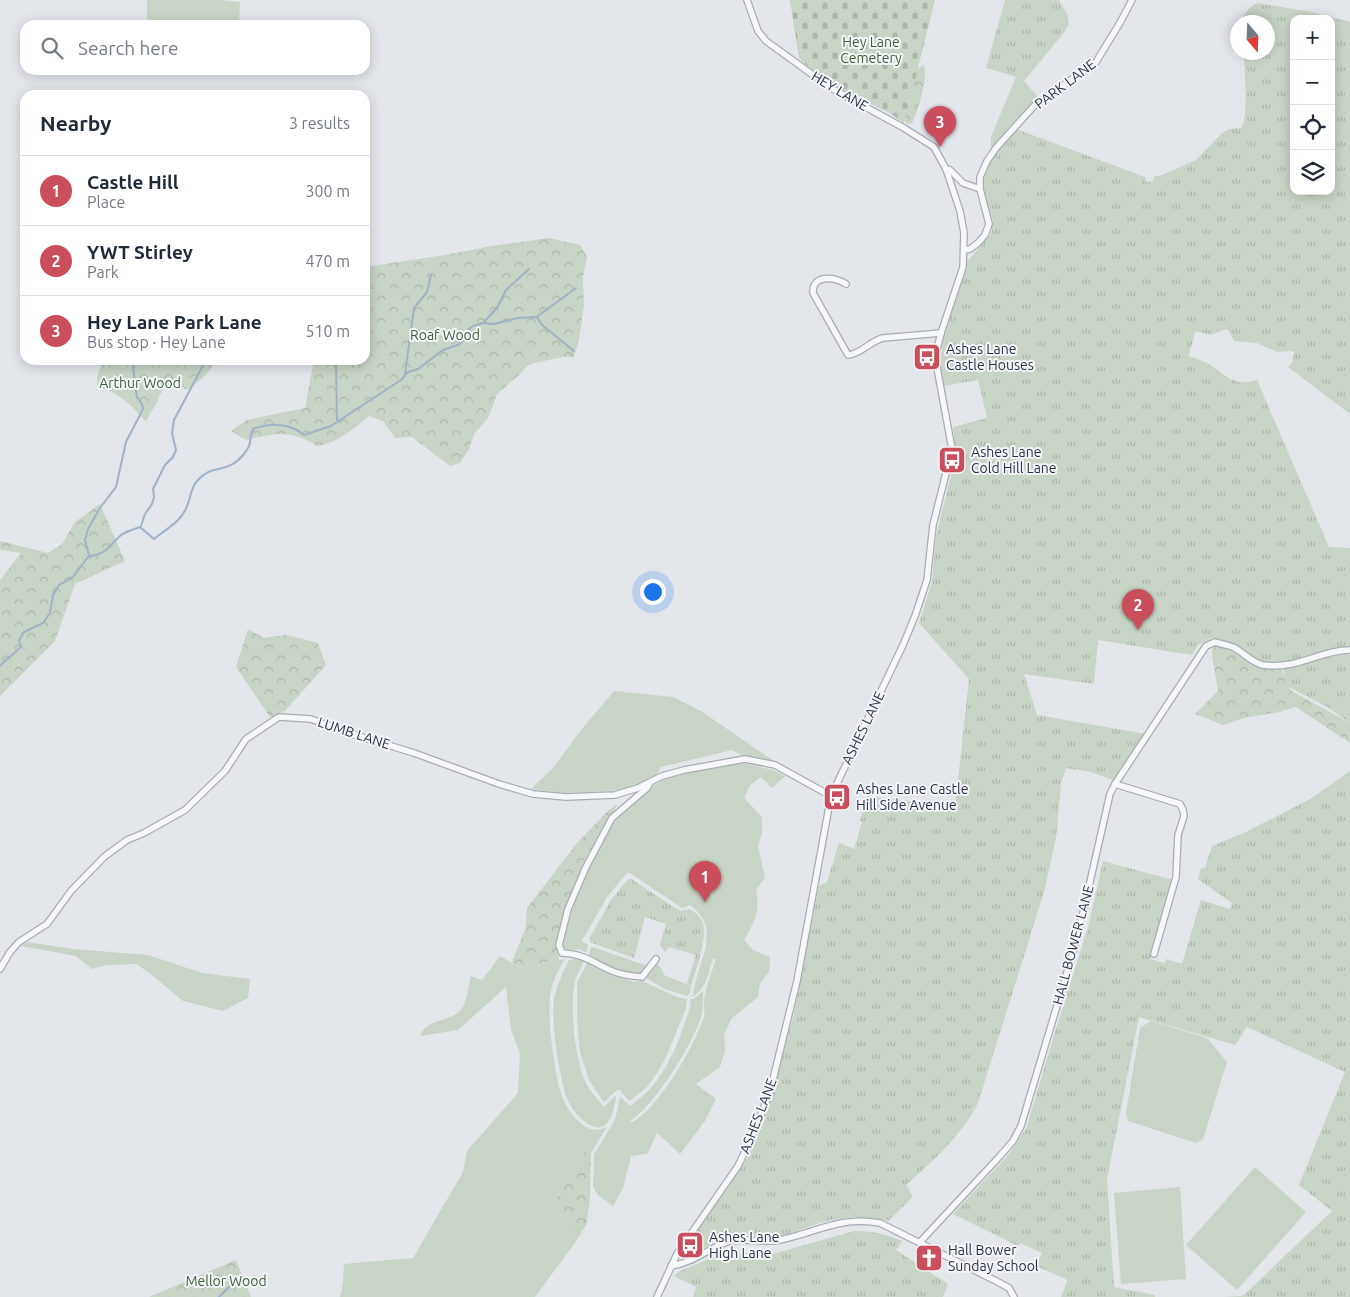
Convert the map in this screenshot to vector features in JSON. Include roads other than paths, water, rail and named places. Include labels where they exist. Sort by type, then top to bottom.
[{"type":"street","name":"HEY LANE","points":[[747,0],[758,31],[766,41],[831,88],[904,128],[934,147],[946,169]]},
{"type":"street","name":"PARK LANE","points":[[964,250],[970,249],[985,236],[989,224],[980,189],[980,177],[987,161],[996,148],[1034,106],[1096,62],[1122,21],[1132,0]]},
{"type":"street","points":[[946,169],[950,170],[963,183],[980,189]]},
{"type":"street","name":"ASHES LANE","points":[[656,1297],[677,1254],[738,1166],[752,1138],[770,1092],[797,981],[831,796],[903,645],[927,580],[933,526],[952,449],[935,357],[963,267],[964,250],[964,233],[960,211],[946,169]]},
{"type":"street","points":[[846,284],[838,280],[821,279],[814,283],[812,287],[813,293],[848,355],[859,351],[874,340],[941,333]]},
{"type":"street","name":"HALL BOWER LANE","points":[[920,1242],[1007,1148],[1021,1126],[1076,939],[1110,794],[1114,784],[1206,646],[1214,642],[1233,647],[1260,664],[1273,666],[1293,665],[1339,650],[1350,650]]},
{"type":"street","name":"LUMB LANE","points":[[0,969],[10,952],[19,942],[46,924],[71,891],[104,857],[127,840],[144,833],[185,810],[225,771],[246,739],[279,717],[311,719],[342,731],[414,753],[499,784],[534,794],[566,797],[615,795],[631,791],[684,770],[745,759],[775,765],[831,796]]},
{"type":"street","points":[[650,782],[647,788],[612,818],[586,867],[568,909],[559,945],[562,953],[586,957],[617,973],[629,976],[642,977],[656,960]]},
{"type":"street","points":[[1114,784],[1180,804],[1184,810],[1178,836],[1176,877],[1154,954]]},
{"type":"street","points":[[672,1266],[696,1259],[712,1248],[729,1241],[772,1241],[786,1239],[846,1221],[864,1220],[880,1223],[998,1282],[1009,1288],[1014,1297]]},
{"type":"waterway","points":[[484,322],[497,308],[506,290],[529,269]]},
{"type":"waterway","points":[[405,374],[414,308],[427,292],[431,275]]},
{"type":"waterway","points":[[538,316],[576,288]]},
{"type":"waterway","points":[[0,666],[21,646],[19,640],[24,632],[43,623],[50,613],[53,595],[59,585],[73,577],[88,557],[104,551],[125,532],[140,527],[154,539],[178,520],[185,511],[193,487],[202,476],[213,470],[232,465],[239,460],[249,446],[254,428],[268,425],[284,426],[304,435],[331,426],[401,380],[408,372],[418,369],[443,350],[458,345],[466,338],[469,329],[483,323],[494,324],[518,318],[537,317],[542,325],[574,351]]},
{"type":"waterway","points":[[89,555],[85,540],[88,529],[100,508],[116,487],[126,442],[143,409],[137,397],[133,365]]},
{"type":"waterway","points":[[141,526],[145,514],[152,504],[154,497],[153,489],[165,465],[173,457],[176,450],[172,433],[174,420],[203,365]]},
{"type":"waterway","points":[[336,365],[337,420]]},
{"type":"waterway","points":[[219,1297],[232,1284]]},
{"type":"place","name":"Hey Lane Park Lane","points":[[940,147]]},
{"type":"place","name":"Ashes Lane Castle Houses","points":[[927,357]]},
{"type":"place","name":"Ashes Lane Cold Hill Lane","points":[[952,460]]},
{"type":"place","name":"YWT Stirley","points":[[1138,630]]},
{"type":"place","name":"Ashes Lane Castle Hill Side Avenue","points":[[837,797]]},
{"type":"place","name":"Castle Hill","points":[[705,902]]},
{"type":"place","name":"Ashes Lane High Lane","points":[[690,1245]]},
{"type":"place","name":"Hall Bower Sunday School","points":[[929,1258]]},
{"type":"park label","name":"Hey Lane Cemetery","points":[[871,50]]},
{"type":"park label","name":"Roaf Wood","points":[[445,335]]},
{"type":"park label","name":"Arthur Wood","points":[[140,383]]},
{"type":"park label","name":"Mellor Wood","points":[[226,1281]]}]
